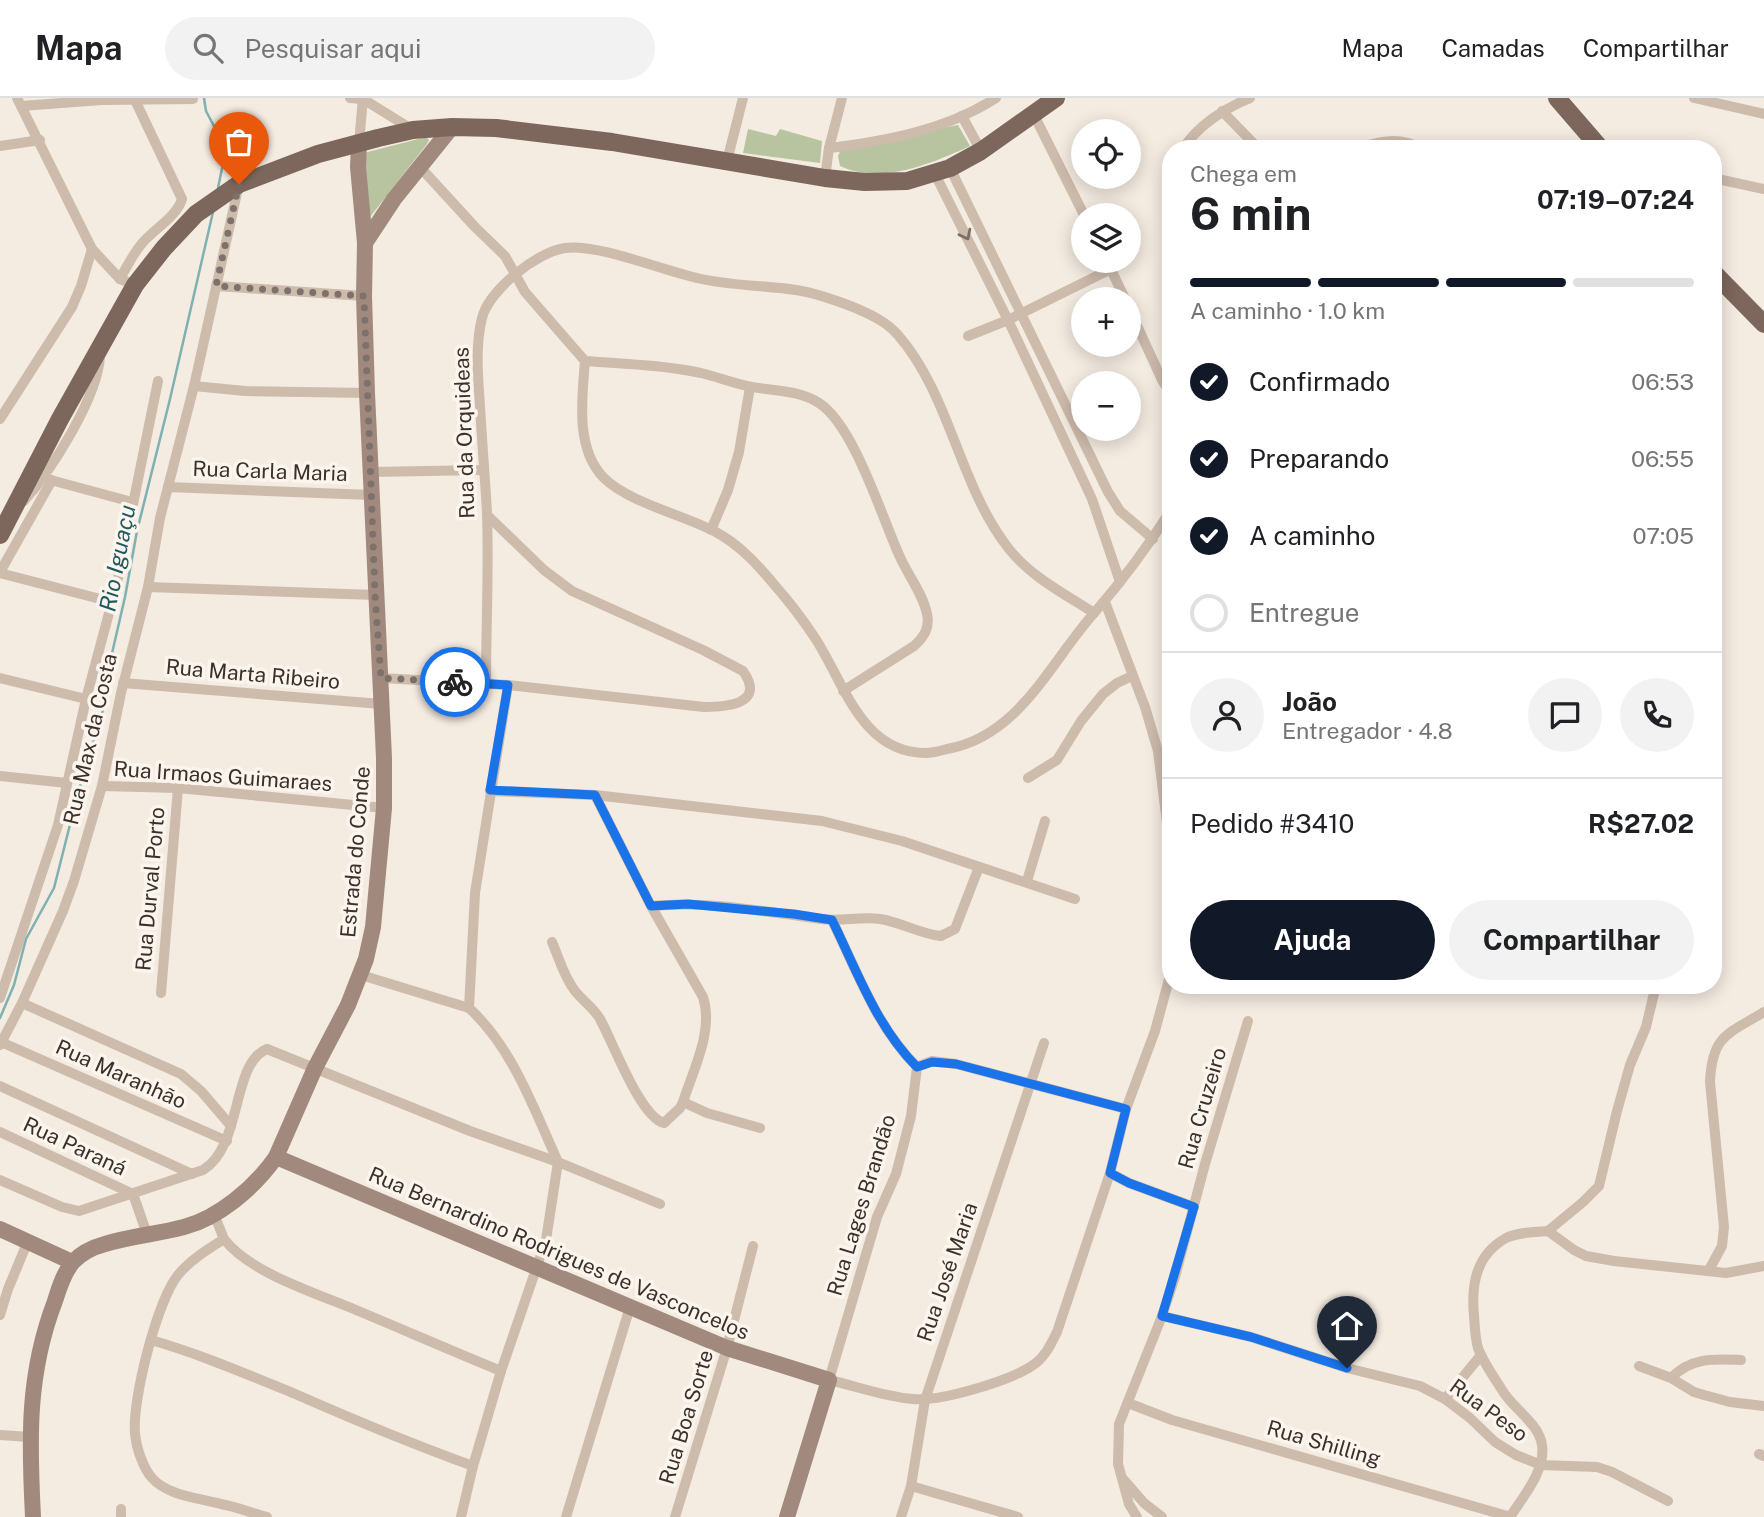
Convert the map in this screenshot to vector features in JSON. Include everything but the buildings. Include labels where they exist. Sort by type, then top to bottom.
[{"type":"main road","points":[[0,535],[60,419],[100,350],[128,282],[196,214],[227,192],[318,154],[413,130],[496,128],[612,142],[825,178],[865,182],[907,181],[943,171],[981,151],[1056,98]]},
{"type":"main road","points":[[1557,98],[1593,140]]},
{"type":"main road","points":[[1722,281],[1764,324]]},
{"type":"street","points":[[350,98],[363,99],[413,130]]},
{"type":"street","points":[[727,161],[743,98]]},
{"type":"street","points":[[825,178],[829,148],[842,98]]},
{"type":"street","points":[[829,148],[922,131],[962,116],[996,98]]},
{"type":"street","points":[[1188,140],[1222,111],[1250,98]]},
{"type":"street","points":[[1694,98],[1764,114]]},
{"type":"street","points":[[128,282],[92,249],[19,102],[193,99]]},
{"type":"street","points":[[359,143],[363,99]]},
{"type":"street","points":[[128,282],[129,262],[142,243],[178,209],[182,199],[135,100]]},
{"type":"street","points":[[1222,111],[1250,140]]},
{"type":"street","points":[[1034,115],[1078,203]]},
{"type":"street","points":[[962,116],[981,151]]},
{"type":"street","points":[[365,243],[381,216],[452,127]]},
{"type":"street","points":[[0,146],[40,140]]},
{"type":"street","name":"Estrada do Conde","points":[[72,1262],[104,1244],[184,1227],[214,1214],[243,1192],[276,1157],[315,1068],[361,975],[373,927],[384,808],[381,678],[367,393],[365,243],[358,167],[359,143]]},
{"type":"street","points":[[420,167],[505,256],[525,292],[585,361],[660,366],[701,373],[750,387],[806,396],[821,404],[833,416],[848,439],[927,613],[928,626],[924,637],[843,691]]},
{"type":"street","points":[[943,171],[1021,313],[1114,503],[1153,539]]},
{"type":"street","points":[[943,171],[1008,320],[1092,499],[1120,582]]},
{"type":"street","points":[[1722,180],[1764,189]]},
{"type":"street","name":"Rua Max da Costa","points":[[1,1044],[22,1003],[74,881],[102,786],[123,683],[148,587],[168,487],[216,286],[227,192]]},
{"type":"street","name":"Rua da Orquideas","points":[[486,684],[487,515],[478,384],[481,324],[492,298],[516,275],[551,252],[567,247],[732,285],[800,291],[866,312],[885,323],[898,335],[914,358],[937,399],[979,497],[1008,548],[1035,574],[1094,613]]},
{"type":"street","points":[[0,419],[72,307],[92,249]]},
{"type":"street","points":[[968,336],[1008,320],[1094,273]]},
{"type":"street","points":[[216,286],[364,296]]},
{"type":"street","points":[[1141,335],[1162,381]]},
{"type":"street","points":[[100,350],[93,386],[0,573],[112,602]]},
{"type":"street","points":[[585,361],[581,408],[587,450],[604,478],[635,497],[711,530],[736,544],[785,597],[815,638],[843,691],[869,728],[901,749],[927,753],[955,748],[979,740],[1001,725],[1023,705],[1105,602],[1162,524]]},
{"type":"street","name":"Rua Max da Costa","points":[[1,991],[58,825],[86,699],[112,602],[158,381]]},
{"type":"street","points":[[194,386],[245,391],[367,393]]},
{"type":"street","points":[[711,530],[728,490],[739,452],[750,387]]},
{"type":"street","points":[[1050,407],[1063,400]]},
{"type":"street","points":[[370,472],[484,470]]},
{"type":"street","points":[[48,479],[132,502]]},
{"type":"street","points":[[15,509],[48,479]]},
{"type":"street","name":"Rua Carla Maria","points":[[168,487],[371,495]]},
{"type":"street","points":[[381,678],[508,685],[723,707],[734,706],[747,695],[750,685],[743,671],[732,663],[572,591],[544,570],[487,515]]},
{"type":"street","points":[[148,587],[375,595]]},
{"type":"street","points":[[1105,602],[1145,707],[1158,751],[1162,783]]},
{"type":"street","points":[[1028,778],[1057,760],[1081,721],[1103,694],[1132,676]]},
{"type":"street","points":[[0,678],[86,699]]},
{"type":"street","name":"Rua Marta Ribeiro","points":[[123,683],[381,704]]},
{"type":"street","points":[[469,1008],[475,893],[508,685]]},
{"type":"street","points":[[0,776],[67,783]]},
{"type":"street","name":"Rua Irmaos Guimaraes","points":[[102,786],[178,788],[384,808]]},
{"type":"street","name":"Rua Durval Porto","points":[[160,993],[178,788]]},
{"type":"street","points":[[490,790],[595,795],[822,821],[902,841],[1075,899]]},
{"type":"street","points":[[552,942],[575,991],[602,1022],[618,1060],[656,1121],[664,1123],[682,1101],[704,1032],[706,1007],[595,795]]},
{"type":"street","points":[[1027,881],[1045,821]]},
{"type":"street","points":[[651,906],[688,904],[832,920],[863,917],[883,919],[942,936],[955,929],[979,867]]},
{"type":"street","points":[[832,920],[879,1018],[899,1049],[917,1067],[940,1061],[1126,1109]]},
{"type":"street","points":[[0,960],[12,964]]},
{"type":"street","points":[[361,975],[469,1008],[486,1024],[523,1087],[558,1161],[546,1240],[501,1371],[461,1517]]},
{"type":"street","points":[[828,1380],[925,1400],[953,1396],[1000,1379],[1034,1365],[1046,1353],[1057,1332],[1110,1173],[1126,1109],[1155,1031],[1165,994]]},
{"type":"street","points":[[1510,1517],[1541,1465],[1542,1443],[1537,1433],[1503,1393],[1481,1355],[1476,1339],[1473,1284],[1479,1266],[1488,1252],[1519,1233],[1548,1230],[1599,1186],[1623,1088],[1646,1027],[1654,994]]},
{"type":"street","points":[[22,1003],[181,1074],[201,1091],[231,1126]]},
{"type":"street","points":[[1709,1270],[1722,1246],[1724,1227],[1710,1082],[1711,1062],[1720,1040],[1764,1012]]},
{"type":"street","name":"Rua Cruzeiro","points":[[1137,1517],[1129,1504],[1121,1477],[1117,1438],[1119,1424],[1162,1316],[1248,1021]]},
{"type":"street","name":"Rua José Maria","points":[[901,1517],[911,1486],[925,1400],[1044,1043]]},
{"type":"street","name":"Rua Maranhão","points":[[1,1044],[226,1141]]},
{"type":"street","points":[[0,1180],[62,1207],[79,1211],[192,1174],[211,1165],[226,1141],[249,1067],[255,1057],[267,1049],[470,1131],[558,1161],[660,1204]]},
{"type":"street","name":"Rua Lages Brandão","points":[[787,1517],[877,1217],[896,1174],[911,1116],[917,1067]]},
{"type":"street","points":[[0,1086],[192,1174]]},
{"type":"street","points":[[682,1101],[706,1113],[760,1128]]},
{"type":"street","name":"Rua Paraná","points":[[0,1132],[134,1194]]},
{"type":"street","name":"Rua Bernardino Rodrigues de Vasconcelos","points":[[276,1157],[727,1348],[828,1380]]},
{"type":"street","points":[[1110,1173],[1129,1183],[1194,1207]]},
{"type":"street","points":[[134,1194],[147,1234]]},
{"type":"street","points":[[214,1214],[224,1238],[234,1252],[251,1264],[501,1371]]},
{"type":"street","points":[[0,1229],[72,1262],[48,1319],[36,1363],[30,1437],[33,1517]]},
{"type":"street","points":[[1548,1230],[1574,1250],[1614,1261],[1726,1273],[1764,1266]]},
{"type":"street","points":[[224,1238],[191,1262],[177,1277],[165,1299],[135,1409],[135,1436],[151,1477],[160,1485],[189,1496],[267,1517]]},
{"type":"street","points":[[0,1315],[4,1287],[28,1241]]},
{"type":"street","name":"Rua Boa Sorte","points":[[675,1517],[727,1348],[753,1246]]},
{"type":"street","points":[[566,1517],[630,1307]]},
{"type":"street","name":"Rua Peso","points":[[1162,1316],[1251,1337],[1347,1368],[1420,1386],[1445,1399],[1495,1442],[1516,1455],[1541,1465],[1597,1467],[1668,1501]]},
{"type":"street","points":[[152,1340],[230,1367],[400,1439],[473,1466]]},
{"type":"street","points":[[1445,1399],[1481,1355]]},
{"type":"street","points":[[1671,1378],[1681,1367],[1701,1360],[1741,1360]]},
{"type":"street","points":[[1639,1366],[1671,1378],[1694,1392],[1730,1402],[1764,1406]]},
{"type":"street","name":"Rua Shilling","points":[[1128,1403],[1172,1420],[1476,1512],[1510,1517]]},
{"type":"street","points":[[0,1435],[30,1437]]},
{"type":"street","points":[[1121,1477],[1144,1503],[1162,1517]]},
{"type":"street","points":[[911,1486],[1018,1517]]},
{"type":"green space","points":[[958,125],[970,146],[923,165],[889,173],[856,171],[840,166],[838,156],[841,149]]},
{"type":"green space","points":[[748,129],[776,136],[780,129],[822,141],[820,163],[743,153]]},
{"type":"green space","points":[[426,137],[429,140],[427,144],[370,217],[360,154]]},
{"type":"waterway","name":"Rio Iguaçu","points":[[204,98],[206,111],[226,149],[218,188]]},
{"type":"waterway","name":"Rio Iguaçu","points":[[0,1018],[14,985],[26,939],[54,888],[78,793],[105,703],[107,675],[137,531],[213,212]]},
{"type":"way so far","points":[[239,184],[216,286],[364,296],[375,595],[381,678],[455,682]]},
{"type":"route","points":[[455,682],[508,685],[490,790],[595,795],[651,906],[688,904],[832,920],[879,1018],[899,1049],[917,1067],[940,1061],[956,1064],[1126,1109],[1110,1173],[1129,1183],[1194,1207],[1162,1316],[1251,1337],[1347,1368]]}]
